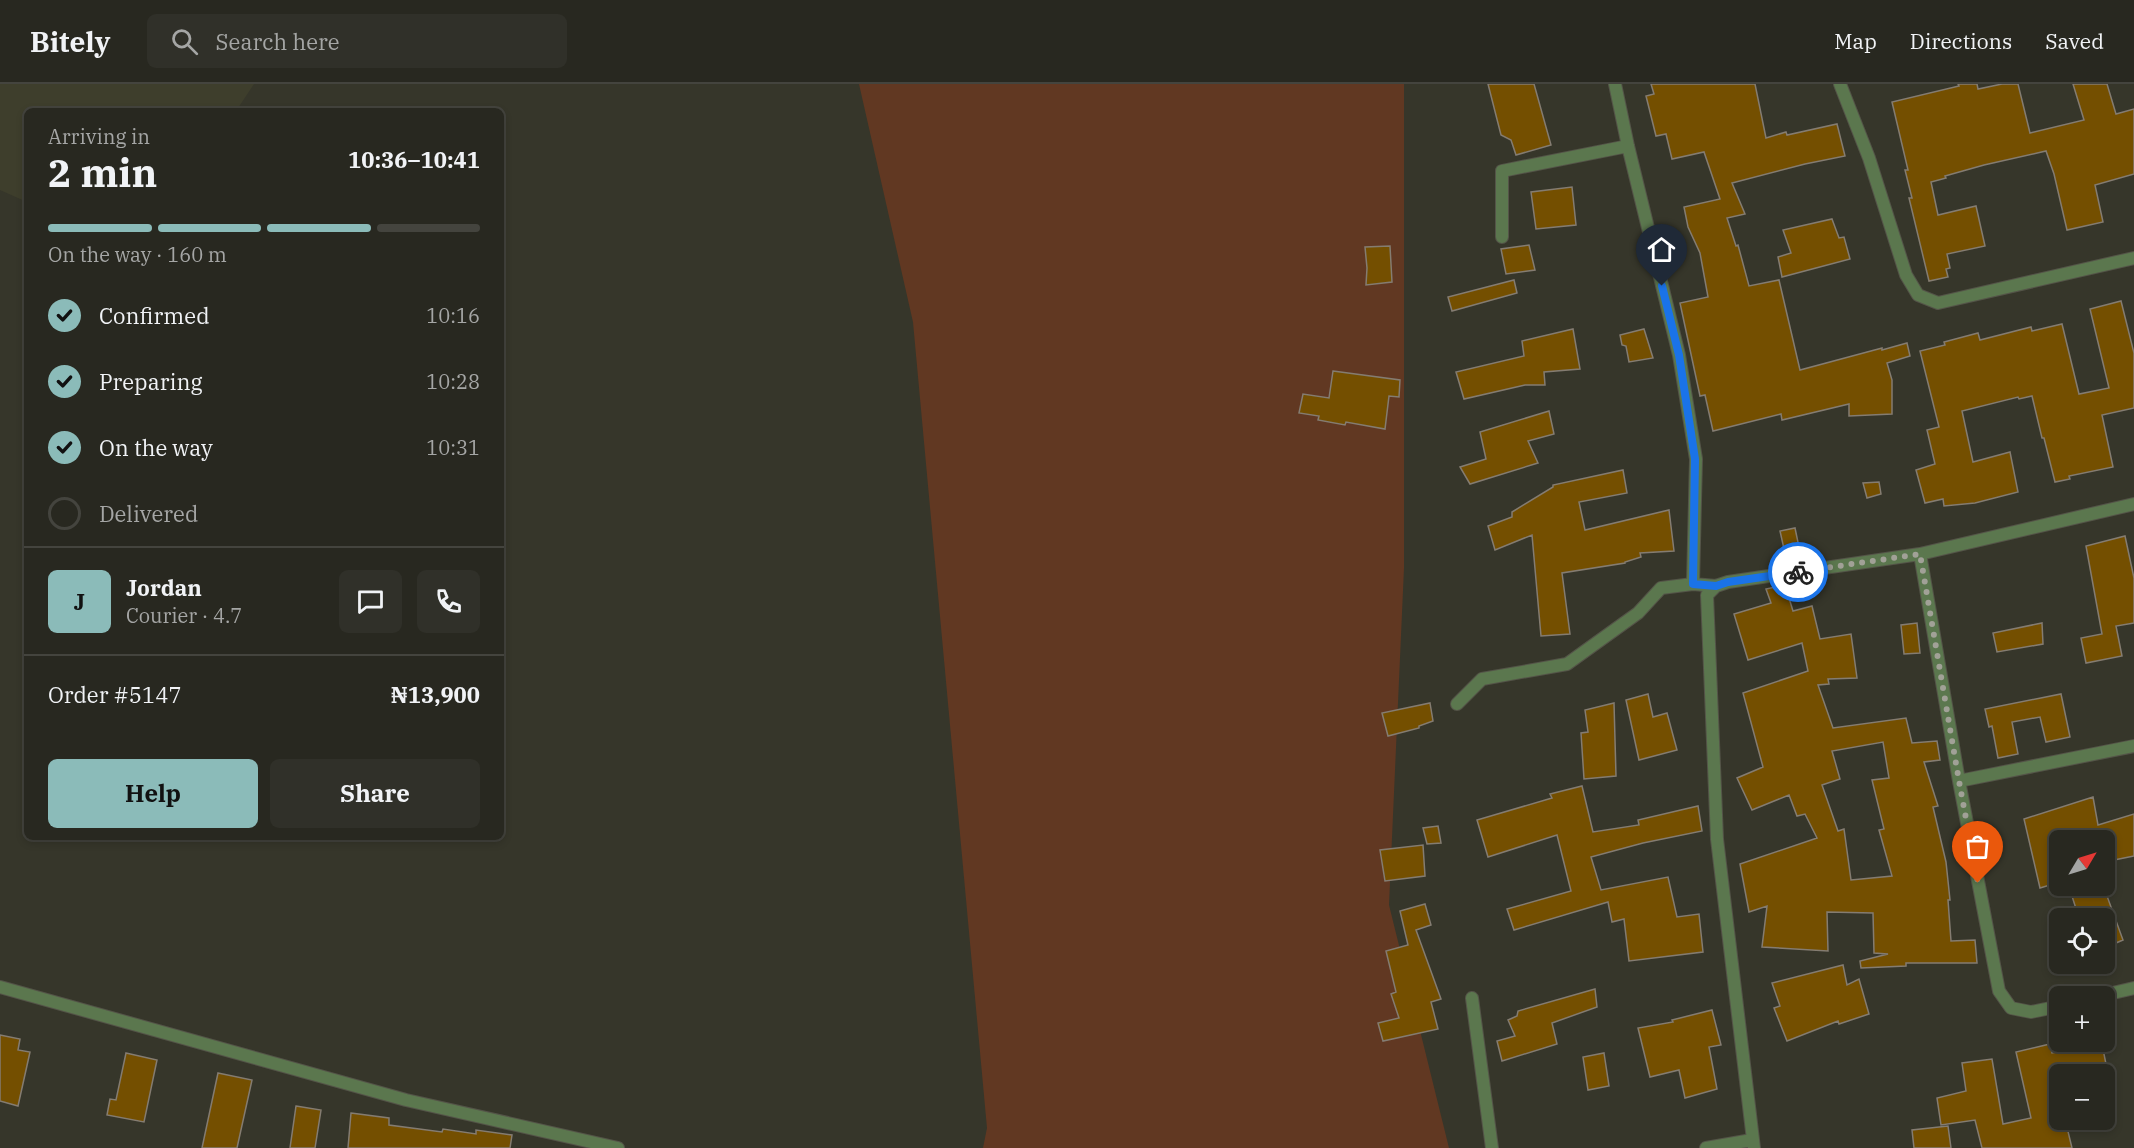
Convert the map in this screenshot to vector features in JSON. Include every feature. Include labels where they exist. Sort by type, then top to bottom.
[{"type":"street","points":[[1615,84],[1679,355],[1695,459],[1693,584]]},
{"type":"street","points":[[1840,84],[1869,158],[1906,275],[1918,294],[1938,303],[2134,258]]},
{"type":"street","points":[[1502,237],[1502,171],[1628,146]]},
{"type":"street","points":[[1457,704],[1482,679],[1567,664],[1638,613],[1660,588],[1693,584],[1716,586],[1728,582],[1920,554],[2134,504]]},
{"type":"street","points":[[1920,554],[1959,781],[1999,991],[2011,1008],[2031,1012],[2049,1008]]},
{"type":"street","points":[[1706,1148],[1753,1144],[1717,838],[1707,595],[1716,586]]},
{"type":"street","points":[[1959,781],[2134,746]]},
{"type":"street","points":[[0,987],[406,1100],[618,1148]]},
{"type":"street","points":[[2115,992],[2134,988]]},
{"type":"street","points":[[1472,998],[1492,1148]]},
{"type":"shaded area","points":[[0,84],[254,84],[238,108],[24,108],[24,201],[0,190]]},
{"type":"shaded area","points":[[859,84],[1404,84],[1404,568],[1389,905],[1449,1148],[983,1148],[987,1128],[913,322]]},
{"type":"building","points":[[1488,84],[1534,84],[1551,145],[1516,155],[1511,140],[1501,135]]},
{"type":"building","points":[[1651,84],[1755,84],[1766,138],[1786,132],[1787,135],[1837,124],[1845,156],[1732,183],[1745,214],[1727,218],[1736,246],[1738,245],[1749,286],[1779,280],[1800,370],[1907,343],[1910,356],[1887,363],[1892,380],[1892,414],[1849,416],[1849,404],[1782,420],[1781,414],[1713,431],[1705,395],[1700,396],[1680,303],[1708,297],[1700,253],[1688,227],[1684,207],[1720,199],[1704,152],[1672,159],[1666,134],[1656,136],[1646,96],[1654,94]]},
{"type":"building","points":[[1958,84],[1977,84],[1978,89],[2002,84],[2018,84],[2030,133],[2084,120],[2073,84],[2107,84],[2116,114],[2134,109],[2134,174],[2095,185],[2103,222],[2067,230],[2054,174],[2046,151],[1945,176],[1946,178],[1931,182],[1938,215],[1976,206],[1985,246],[1947,254],[1950,268],[1946,269],[1948,277],[1929,281],[1909,198],[1912,198],[1905,170],[1908,170],[1892,102],[1959,86]]},
{"type":"building","points":[[1572,187],[1576,225],[1536,229],[1531,192]]},
{"type":"building","points":[[1832,219],[1839,238],[1844,237],[1850,259],[1782,277],[1778,257],[1791,253],[1783,230]]},
{"type":"building","points":[[1529,245],[1535,270],[1506,274],[1501,249]]},
{"type":"building","points":[[1390,246],[1392,282],[1366,285],[1365,247]]},
{"type":"building","points":[[1514,280],[1517,293],[1452,311],[1448,297]]},
{"type":"building","points":[[2121,301],[2134,353],[2134,408],[2102,415],[2113,467],[2069,476],[2070,479],[2055,482],[2032,396],[2019,399],[2018,397],[1962,411],[1973,462],[2010,452],[2018,492],[1975,503],[1944,506],[1943,499],[1925,503],[1916,470],[1935,464],[1927,430],[1939,427],[1920,351],[1978,333],[1980,340],[2031,327],[2032,331],[2062,324],[2079,394],[2109,388],[2090,309]]},
{"type":"building","points":[[1573,329],[1580,369],[1544,372],[1545,385],[1525,385],[1464,399],[1456,372],[1524,356],[1522,341]]},
{"type":"building","points":[[1644,329],[1653,358],[1629,362],[1626,346],[1622,345],[1620,335]]},
{"type":"building","points":[[1333,371],[1400,380],[1399,397],[1389,396],[1385,429],[1318,420],[1319,416],[1299,413],[1303,394],[1329,398]]},
{"type":"building","points":[[1549,411],[1554,434],[1528,441],[1538,463],[1470,484],[1460,467],[1486,459],[1480,432]]},
{"type":"building","points":[[1623,470],[1627,493],[1579,502],[1585,530],[1669,510],[1674,551],[1640,553],[1641,557],[1625,563],[1562,573],[1570,634],[1541,636],[1532,535],[1495,550],[1488,526],[1512,517],[1512,512],[1553,485]]},
{"type":"building","points":[[1879,482],[1881,494],[1867,498],[1863,483]]},
{"type":"building","points":[[1795,528],[1799,547],[1784,549],[1780,531]]},
{"type":"building","points":[[2125,536],[2134,578],[2134,623],[2116,626],[2122,656],[2086,663],[2081,638],[2102,634],[2086,546]]},
{"type":"building","points":[[1785,585],[1793,611],[1812,606],[1820,639],[1851,634],[1857,678],[1828,679],[1829,684],[1818,685],[1833,728],[1906,718],[1912,743],[1937,741],[1940,760],[1924,762],[1938,806],[1933,807],[1946,862],[1951,941],[1975,940],[1977,963],[1906,963],[1906,966],[1861,968],[1860,961],[1888,954],[1874,953],[1873,913],[1827,912],[1828,951],[1762,947],[1767,906],[1749,912],[1740,864],[1817,838],[1805,814],[1797,816],[1789,795],[1752,810],[1737,778],[1763,767],[1743,693],[1808,671],[1802,643],[1748,660],[1734,614],[1771,603],[1766,589]],"holes":[[[1883,742],[1889,778],[1872,780],[1884,829],[1879,830],[1892,876],[1851,880],[1844,829],[1838,831],[1822,785],[1840,779],[1832,751]]]},
{"type":"building","points":[[1917,623],[1920,653],[1904,654],[1901,625]]},
{"type":"building","points":[[2042,623],[2043,644],[1997,652],[1993,633]]},
{"type":"building","points":[[1648,694],[1653,717],[1667,713],[1677,750],[1639,760],[1626,700]]},
{"type":"building","points":[[2061,694],[2070,737],[2046,742],[2040,717],[2012,722],[2018,754],[1998,758],[1992,726],[1989,727],[1985,709]]},
{"type":"building","points":[[1430,703],[1433,721],[1419,728],[1388,736],[1382,713]]},
{"type":"building","points":[[1614,703],[1616,776],[1584,779],[1581,733],[1588,732],[1585,710]]},
{"type":"building","points":[[1582,786],[1593,832],[1639,825],[1638,820],[1698,806],[1702,831],[1591,857],[1601,890],[1668,877],[1677,917],[1699,914],[1703,952],[1629,961],[1624,919],[1612,922],[1608,902],[1514,930],[1507,909],[1571,891],[1557,835],[1488,857],[1477,820],[1552,798],[1550,794]]},
{"type":"building","points":[[2093,797],[2098,825],[2134,814],[2134,856],[2115,860],[2115,830],[2049,830],[2049,885],[2040,888],[2024,819]]},
{"type":"building","points":[[1438,826],[1441,843],[1427,844],[1423,828]]},
{"type":"building","points":[[1423,845],[1425,876],[1385,881],[1380,850]]},
{"type":"building","points":[[2072,896],[2107,896],[2111,908],[2076,908]]},
{"type":"building","points":[[1425,904],[1431,925],[1416,930],[1441,999],[1431,1002],[1438,1029],[1383,1041],[1378,1023],[1399,1018],[1391,994],[1396,992],[1386,951],[1408,945],[1400,911]]},
{"type":"building","points":[[2115,918],[2123,940],[2115,943]]},
{"type":"building","points":[[1843,965],[1847,985],[1859,979],[1869,1014],[1839,1024],[1838,1021],[1787,1041],[1774,1008],[1780,1006],[1772,983]]},
{"type":"building","points":[[1595,989],[1597,1007],[1552,1023],[1557,1044],[1502,1061],[1497,1041],[1515,1036],[1508,1020],[1517,1016],[1518,1011]]},
{"type":"building","points":[[1712,1010],[1721,1045],[1709,1047],[1717,1089],[1685,1098],[1679,1070],[1650,1077],[1638,1028],[1673,1022],[1672,1020]]},
{"type":"building","points":[[0,1035],[20,1039],[18,1050],[30,1052],[18,1106],[0,1101]]},
{"type":"building","points":[[2049,1044],[2049,1052],[2052,1053],[2104,1052],[2106,1064],[2049,1064],[2049,1130],[2068,1130],[2072,1148],[1982,1148],[1975,1120],[1941,1125],[1937,1098],[1966,1091],[1962,1063],[1992,1059],[2003,1124],[2031,1118],[2016,1052]]},
{"type":"building","points":[[126,1053],[157,1060],[144,1122],[107,1115],[110,1099],[116,1100]]},
{"type":"building","points":[[1604,1053],[1609,1086],[1588,1090],[1583,1057]]},
{"type":"building","points":[[218,1073],[252,1080],[237,1148],[202,1148]]},
{"type":"building","points":[[296,1106],[321,1110],[315,1148],[290,1148]]},
{"type":"building","points":[[351,1113],[389,1118],[389,1125],[442,1132],[443,1129],[476,1134],[476,1130],[512,1135],[510,1148],[348,1148]]},
{"type":"building","points":[[1948,1126],[1951,1148],[1914,1148],[1912,1130]]},
{"type":"way so far","points":[[1798,572],[1920,554],[1978,883]]},
{"type":"route","points":[[1662,286],[1679,355],[1695,459],[1693,584],[1716,586],[1728,582],[1798,572]]}]
